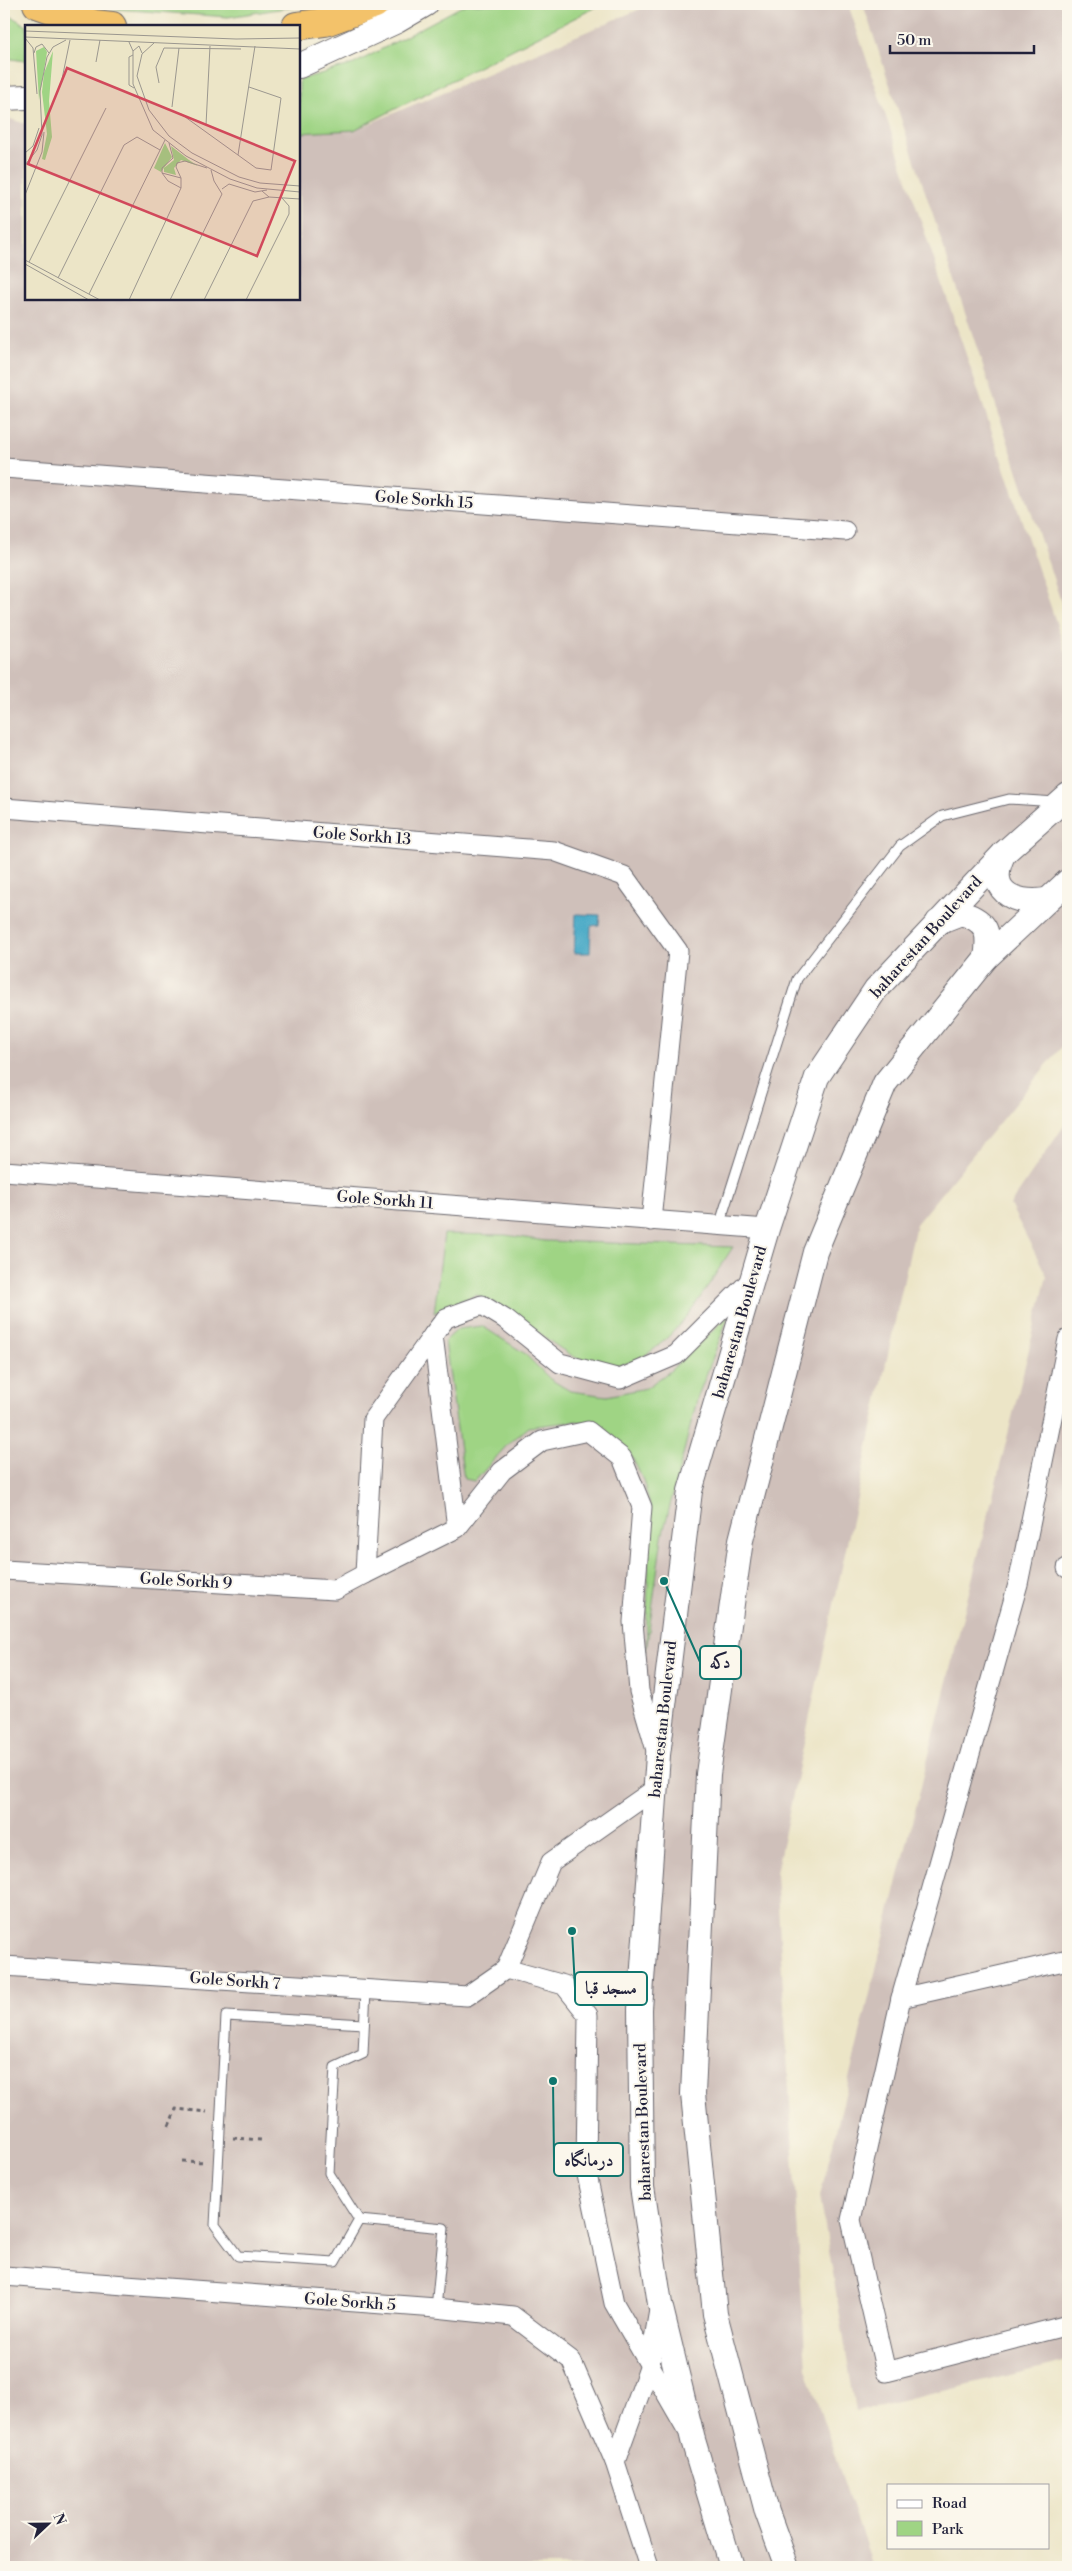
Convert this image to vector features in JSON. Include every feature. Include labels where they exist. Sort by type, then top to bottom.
[{"type":"highway","points":[[37,4],[94,24],[103,25]]},
{"type":"highway","points":[[300,25],[325,22],[376,4]]},
{"type":"street","points":[[300,66],[397,21],[426,4]]},
{"type":"street","points":[[4,98],[25,97]]},
{"type":"street","name":"Gole Sorkh 15","points":[[4,468],[844,531]]},
{"type":"street","name":"baharestan Boulevard","points":[[731,2567],[693,2440],[660,2304],[642,2187],[640,2019],[655,1789],[690,1491],[755,1276],[767,1229],[818,1077],[876,988],[1004,853],[1065,800]]},
{"type":"street","name":"Gole Sorkh 13","points":[[4,808],[554,851],[624,876],[678,951],[651,1220]]},
{"type":"street","points":[[1004,853],[997,866],[999,881],[1006,894],[1018,901],[1047,900]]},
{"type":"street","points":[[787,2567],[767,2512],[714,2304],[693,2094],[708,1774],[741,1540],[815,1252],[885,1083],[986,958],[1068,881]]},
{"type":"street","points":[[938,922],[961,913],[981,922],[989,937],[986,958]]},
{"type":"street","name":"Gole Sorkh 11","points":[[4,1171],[767,1229]]},
{"type":"street","points":[[364,1574],[373,1419],[446,1318],[482,1305],[505,1319],[560,1363],[620,1379],[676,1355],[755,1276]]},
{"type":"street","points":[[433,1335],[457,1528]]},
{"type":"street","points":[[1068,1339],[1018,1584],[902,1998],[851,2220],[886,2372],[1068,2326]]},
{"type":"street","points":[[457,1528],[502,1471],[542,1441],[588,1431],[622,1458],[642,1507],[633,1622],[639,1691],[658,1755]]},
{"type":"street","name":"Gole Sorkh 9","points":[[4,1570],[335,1590],[457,1528]]},
{"type":"street","points":[[655,1789],[551,1862],[506,1969],[564,1985],[588,2015],[586,2170],[614,2303],[693,2440]]},
{"type":"street","points":[[902,1998],[1068,1960]]},
{"type":"street","name":"Gole Sorkh 7","points":[[4,1966],[467,1996],[506,1969]]},
{"type":"street","name":"Gole Sorkh 5","points":[[4,2276],[436,2308],[514,2316],[571,2360],[615,2462],[649,2567]]},
{"type":"street","points":[[615,2462],[650,2368],[660,2304]]},
{"type":"lane","points":[[719,1226],[797,979],[900,846],[942,816],[1009,799],[1065,800]]},
{"type":"lane","points":[[359,2220],[329,2173],[335,2067],[363,2054],[366,1989]]},
{"type":"lane","points":[[359,2220],[335,2262],[238,2256],[215,2225],[226,2016],[364,2024]]},
{"type":"lane","points":[[359,2220],[444,2228],[436,2308]]},
{"type":"path","points":[[170,2126],[176,2110],[221,2113]]},
{"type":"path","points":[[220,2138],[262,2140]]},
{"type":"path","points":[[182,2161],[218,2163]]},
{"type":"shaded area","points":[[652,4],[848,4],[1068,658],[1068,1039],[916,1224],[776,1873],[806,2368],[872,2567],[4,2567],[4,117],[25,124],[25,300],[300,300],[300,133],[354,130]]},
{"type":"shaded area","points":[[863,4],[1068,4],[1068,623]]},
{"type":"shaded area","points":[[1068,1120],[1068,2361],[856,2412],[820,2196],[1047,1276],[1010,1205]]},
{"type":"green space","points":[[98,4],[311,4],[228,17],[115,9]]},
{"type":"green space","points":[[466,4],[602,4],[354,130],[300,133],[300,80],[354,64]]},
{"type":"green space","points":[[4,12],[25,25],[25,61],[4,58]]},
{"type":"green space","points":[[444,1234],[506,1235],[545,1241],[733,1247],[703,1293],[666,1339],[645,1355],[621,1365],[595,1364],[566,1352],[512,1314],[477,1295],[448,1305],[434,1313]]},
{"type":"green space","points":[[729,1315],[698,1396],[662,1537],[646,1652],[650,1505],[643,1480],[632,1457],[596,1425],[577,1421],[529,1427],[508,1444],[475,1481],[464,1479],[445,1341],[458,1329],[482,1326],[524,1353],[550,1379],[570,1391],[607,1396],[646,1388],[670,1371]]},
{"type":"water","points":[[576,914],[600,915],[599,925],[591,926],[590,953],[574,953]]},
{"type":"place","name":"دکه","points":[[664,1581]]},
{"type":"place","name":"مسجد قبا","points":[[572,1931]]},
{"type":"place","name":"درمانگاه","points":[[553,2081]]}]
